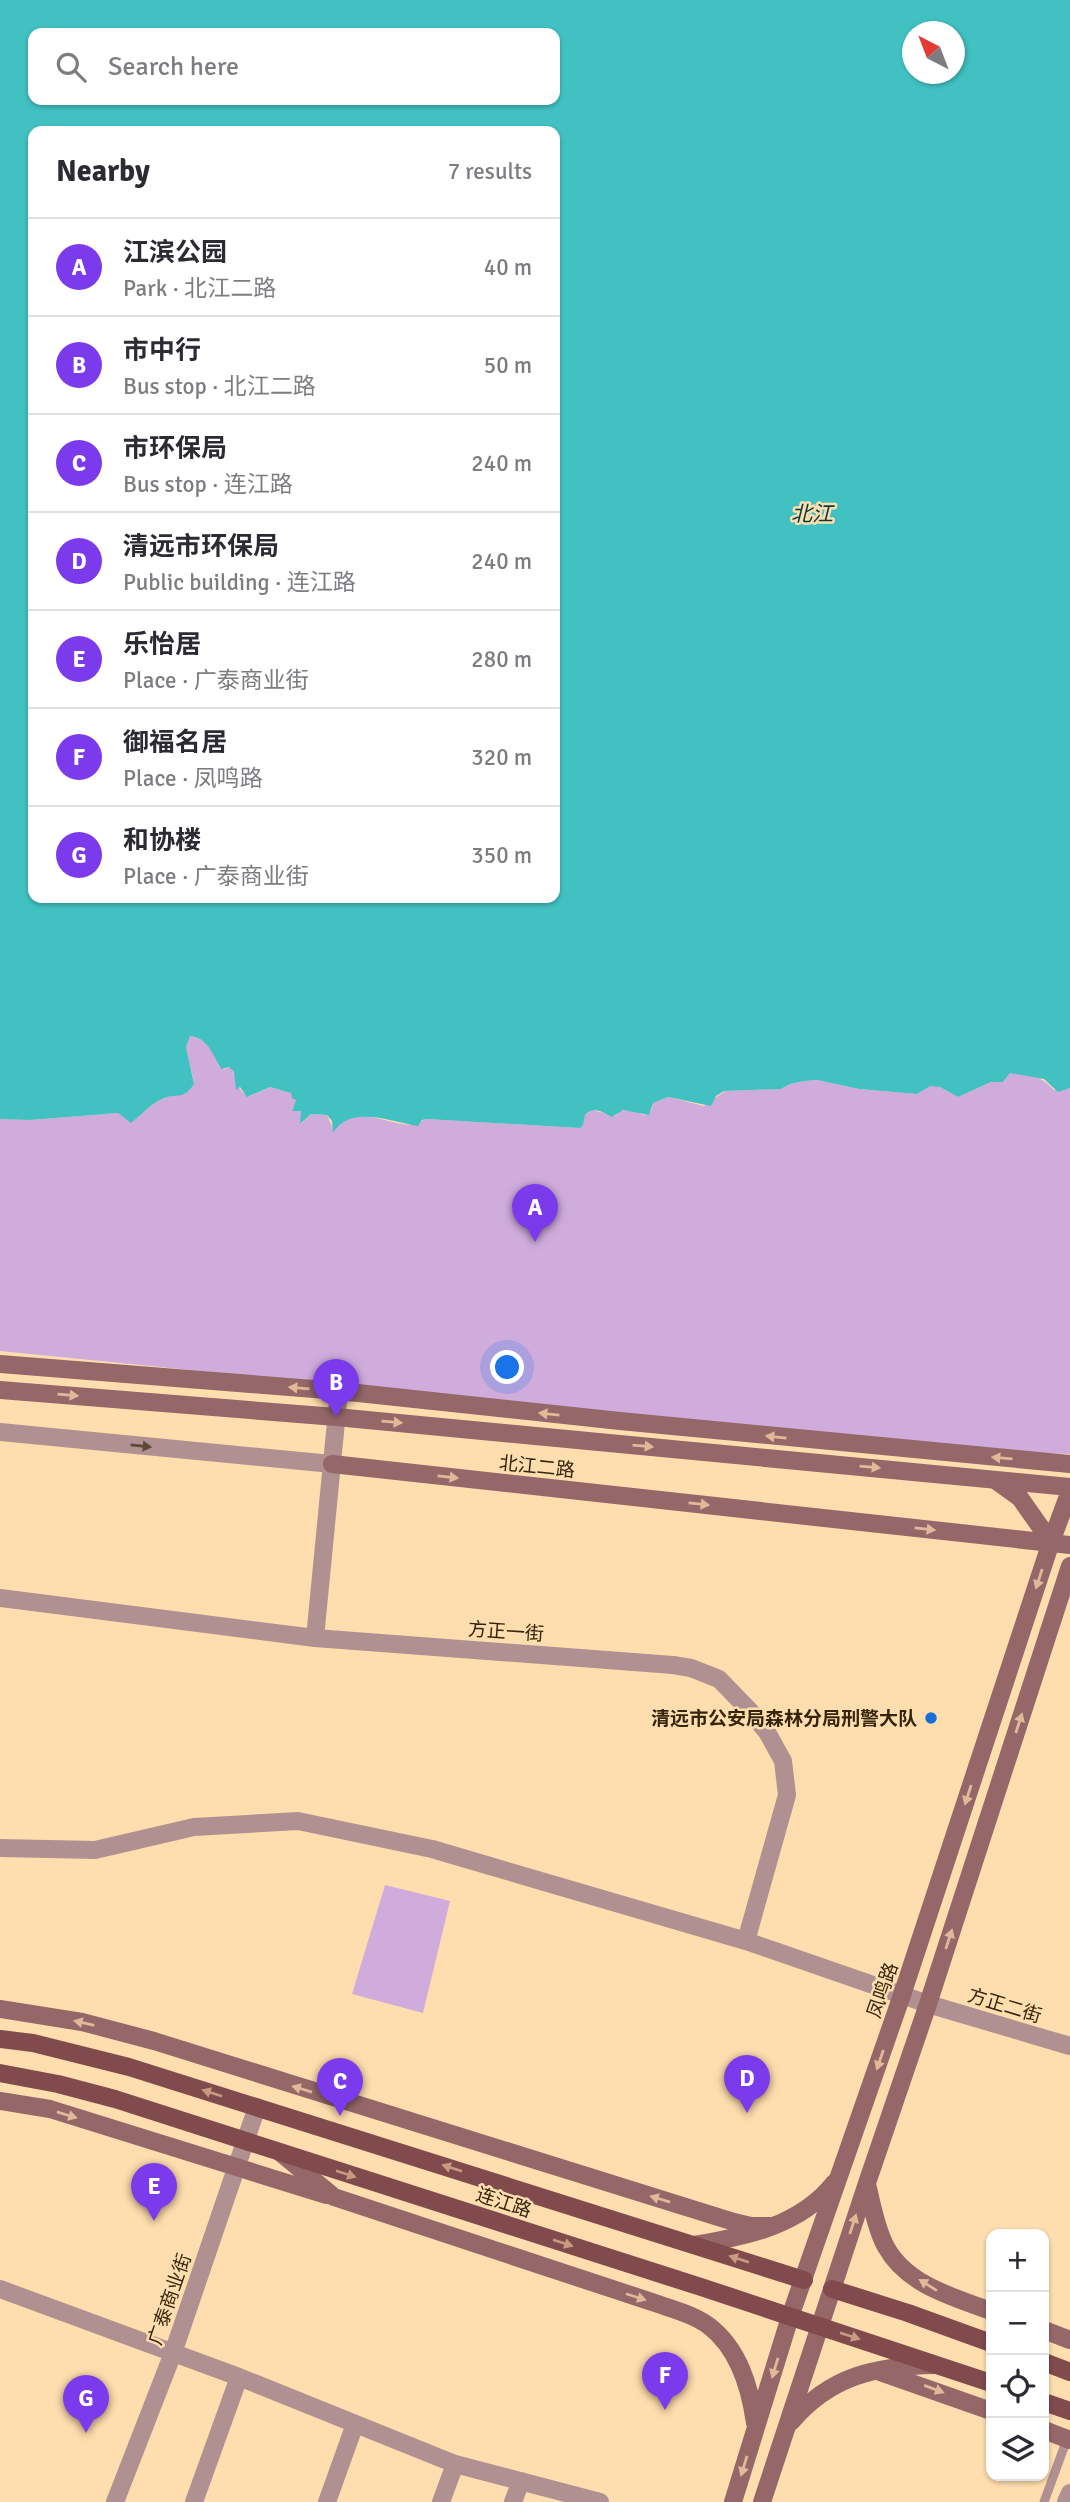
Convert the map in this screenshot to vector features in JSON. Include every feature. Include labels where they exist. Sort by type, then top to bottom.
[{"type":"main road","points":[[0,1364],[339,1391],[633,1423],[1070,1464]]},
{"type":"main road","name":"北江二路","points":[[0,1390],[336,1417],[993,1478],[1070,1489]]},
{"type":"main road","name":"北江二路","points":[[332,1464],[1070,1545]]},
{"type":"main road","points":[[993,1478],[1020,1498],[1051,1542]]},
{"type":"main road","name":"凤鸣路","points":[[733,2502],[790,2317],[902,1996],[1070,1489]]},
{"type":"main road","points":[[762,2502],[1070,1566]]},
{"type":"main road","points":[[0,2009],[82,2022],[153,2041],[734,2222],[773,2227]]},
{"type":"main road","name":"连江路","points":[[0,2039],[33,2043],[129,2067],[908,2313],[986,2341]]},
{"type":"main road","name":"连江路","points":[[0,2073],[115,2099],[986,2381]]},
{"type":"main road","points":[[0,2101],[50,2109],[334,2197],[658,2304],[698,2320],[724,2342],[738,2361],[748,2386],[755,2430]]},
{"type":"main road","points":[[281,2153],[334,2197]]},
{"type":"main road","points":[[694,2245],[750,2235],[773,2227],[798,2214],[825,2194],[840,2175]]},
{"type":"main road","points":[[867,2183],[885,2246],[903,2269],[934,2290],[986,2309]]},
{"type":"main road","points":[[1049,2332],[1070,2340]]},
{"type":"main road","points":[[1049,2364],[1070,2372]]},
{"type":"main road","points":[[785,2431],[802,2409],[821,2392],[839,2383],[877,2371],[940,2365]]},
{"type":"main road","points":[[877,2371],[986,2409]]},
{"type":"main road","points":[[1049,2404],[1070,2411]]},
{"type":"main road","points":[[1049,2432],[1069,2440]]},
{"type":"street","points":[[315,1638],[339,1391]]},
{"type":"street","name":"北江二路","points":[[0,1432],[332,1464]]},
{"type":"street","name":"方正一街","points":[[0,1598],[315,1638],[673,1665],[691,1668],[719,1679],[767,1732],[783,1761],[787,1795],[746,1941]]},
{"type":"street","points":[[0,1848],[95,1850],[194,1827],[298,1821],[432,1849],[746,1941],[902,1996]]},
{"type":"street","name":"方正二街","points":[[902,1996],[1070,2046]]},
{"type":"street","name":"广泰商业街","points":[[115,2502],[173,2353],[257,2107]]},
{"type":"street","points":[[0,2289],[239,2377],[455,2464],[591,2501]]},
{"type":"street","points":[[194,2502],[239,2377]]},
{"type":"street","points":[[327,2502],[355,2424]]},
{"type":"street","points":[[441,2502],[455,2464]]},
{"type":"street","points":[[513,2502],[521,2481]]},
{"type":"street","points":[[1066,2502],[1070,2493]]},
{"type":"lane","points":[[1044,2502],[1069,2440]]},
{"type":"shaded area","points":[[189,1036],[195,1037],[208,1047],[219,1067],[230,1067],[239,1088],[245,1094],[250,1096],[270,1087],[292,1093],[296,1100],[292,1111],[301,1111],[301,1124],[311,1114],[327,1115],[334,1131],[342,1122],[361,1116],[412,1125],[427,1119],[580,1128],[585,1115],[592,1110],[616,1116],[618,1111],[632,1110],[644,1115],[651,1111],[653,1103],[668,1097],[704,1106],[725,1091],[781,1089],[790,1084],[817,1080],[859,1089],[917,1094],[930,1085],[940,1087],[958,1097],[991,1082],[1003,1082],[1010,1073],[1016,1073],[1039,1078],[1054,1090],[1070,1088],[1070,1454],[1029,1453],[0,1351],[0,1119],[30,1120],[118,1113],[131,1122],[156,1102],[191,1088],[194,1083],[186,1047]]},
{"type":"shaded area","points":[[385,1885],[450,1901],[423,2013],[352,1994]]},
{"type":"water","name":"北江","points":[[0,0],[1070,0],[1070,1088],[1058,1092],[1044,1079],[1010,1073],[1003,1082],[991,1082],[958,1097],[940,1087],[930,1086],[917,1094],[859,1089],[817,1080],[790,1084],[781,1089],[724,1091],[716,1096],[711,1106],[668,1097],[653,1103],[649,1115],[623,1110],[612,1117],[592,1111],[585,1115],[580,1128],[427,1119],[422,1120],[418,1126],[360,1117],[340,1124],[333,1133],[332,1121],[327,1115],[311,1114],[300,1124],[301,1111],[292,1111],[296,1100],[291,1093],[270,1087],[247,1097],[240,1087],[236,1090],[234,1072],[229,1067],[221,1069],[206,1044],[190,1036],[186,1047],[194,1084],[190,1089],[184,1094],[156,1102],[131,1123],[118,1113],[30,1120],[0,1119]]},
{"type":"place","name":"江滨公园","points":[[535,1242]]},
{"type":"place","name":"市中行","points":[[336,1417]]},
{"type":"place","name":"清远市公安局森林分局刑警大队","points":[[931,1718]]},
{"type":"place","name":"清远市环保局","points":[[747,2113]]},
{"type":"place","name":"市环保局","points":[[340,2116]]},
{"type":"place","name":"乐怡居","points":[[154,2221]]},
{"type":"place","name":"御福名居","points":[[665,2410]]},
{"type":"place","name":"和协楼","points":[[86,2433]]}]
